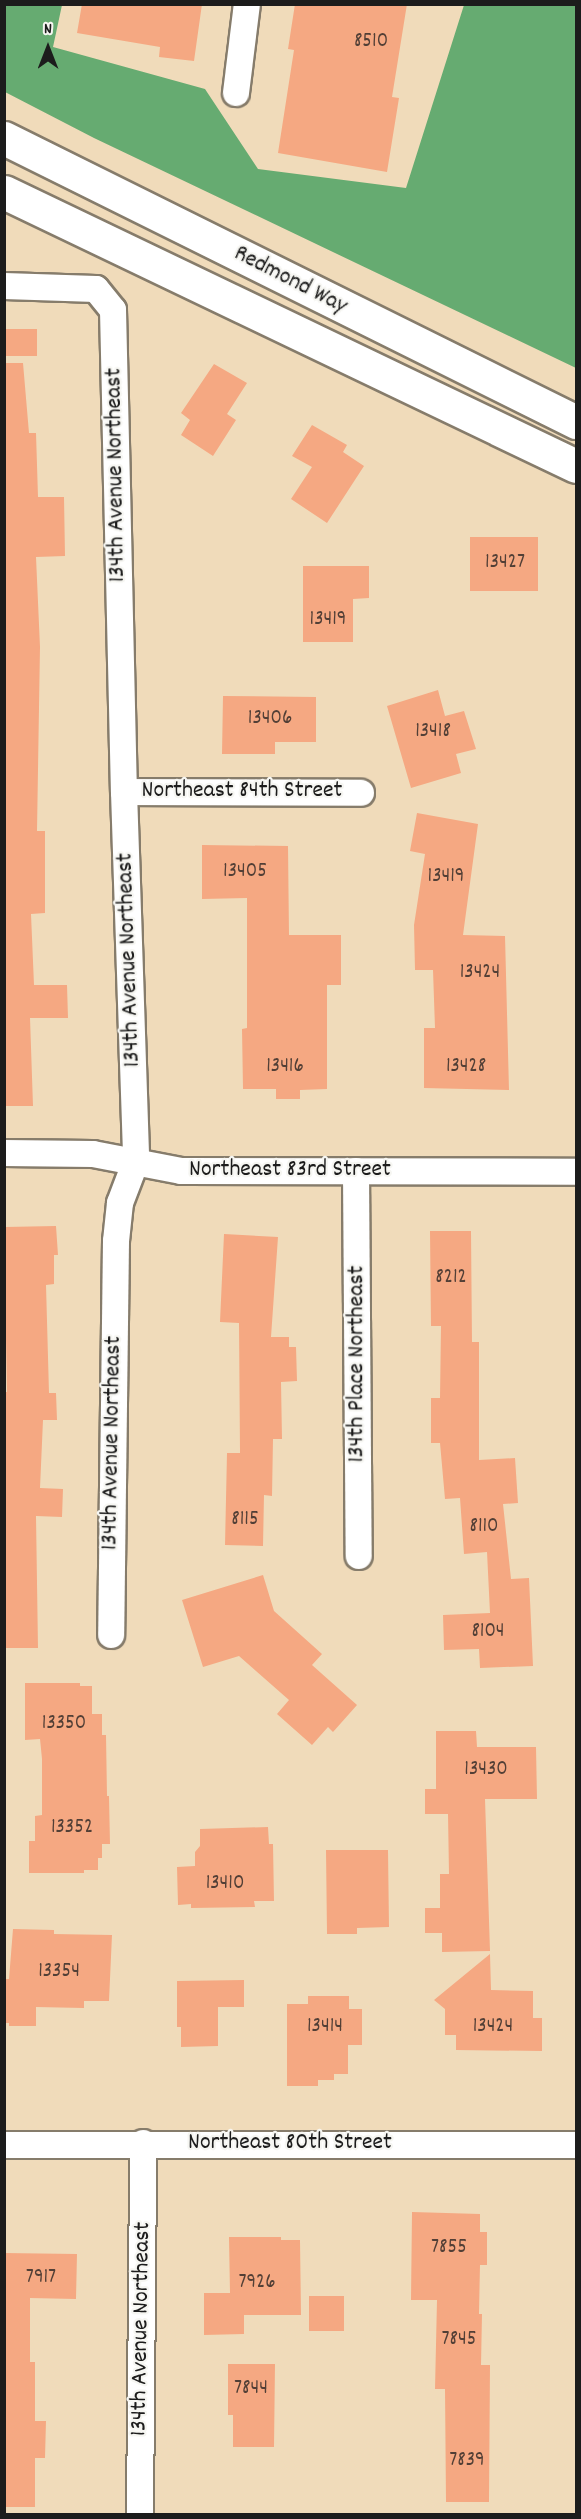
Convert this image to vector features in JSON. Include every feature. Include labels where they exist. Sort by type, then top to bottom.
[{"type":"main road","name":"Redmond Way","points":[[4,138],[576,422]]},
{"type":"main road","name":"Redmond Way","points":[[4,192],[576,466]]},
{"type":"street","points":[[236,93],[247,4]]},
{"type":"street","name":"134th Avenue Northeast","points":[[4,286],[96,289],[113,310],[124,792],[136,1161],[120,1203],[116,1241],[111,1635]]},
{"type":"street","name":"Northeast 84th Street","points":[[124,792],[361,793]]},
{"type":"street","name":"Northeast 83rd Street","points":[[4,1153],[93,1154],[181,1171],[576,1172]]},
{"type":"street","name":"134th Place Northeast","points":[[356,1172],[359,1556]]},
{"type":"street","name":"134th Avenue Northeast","points":[[140,2514],[143,2144]]},
{"type":"street","name":"Northeast 80th Street","points":[[4,2145],[576,2145]]},
{"type":"green space","points":[[4,5],[62,5],[53,47],[205,89],[258,169],[406,188],[464,5],[576,5],[576,368],[94,138],[5,92]]},
{"type":"building","points":[[82,4],[202,4],[194,61],[159,57],[160,47],[77,33]]},
{"type":"building","points":[[295,4],[407,4],[392,97],[399,98],[387,172],[278,153],[294,50],[288,49]]},
{"type":"building","points":[[4,329],[37,329],[37,356],[4,356]]},
{"type":"building","points":[[4,363],[23,363],[29,433],[36,433],[38,497],[64,497],[65,556],[36,557],[40,647],[37,831],[45,831],[45,913],[31,914],[34,985],[67,985],[68,1018],[30,1018],[33,1106],[4,1106]]},
{"type":"building","points":[[214,364],[247,383],[227,414],[236,420],[213,456],[181,435],[190,420],[181,413]]},
{"type":"building","points":[[312,425],[347,445],[343,452],[364,466],[327,523],[291,499],[312,467],[292,456]]},
{"type":"building","points":[[470,537],[538,537],[538,591],[470,591]]},
{"type":"building","points":[[303,566],[369,566],[369,598],[353,599],[353,642],[303,642]]},
{"type":"building","points":[[438,690],[445,716],[464,711],[476,749],[456,754],[461,773],[411,788],[387,706]]},
{"type":"building","points":[[223,696],[316,697],[316,742],[275,742],[275,754],[222,754]]},
{"type":"building","points":[[417,813],[478,824],[463,935],[505,936],[509,1090],[424,1088],[424,1028],[435,1028],[433,970],[415,970],[414,925],[425,854],[410,851]]},
{"type":"building","points":[[202,845],[288,846],[289,935],[341,935],[341,985],[327,985],[327,1089],[300,1090],[300,1099],[276,1099],[276,1089],[243,1089],[242,1029],[247,1028],[247,898],[202,899]]},
{"type":"building","points":[[56,1226],[58,1255],[54,1255],[54,1284],[46,1285],[49,1393],[56,1393],[57,1420],[43,1420],[40,1488],[63,1489],[62,1517],[36,1516],[38,1648],[4,1648],[4,1392],[7,1392],[4,1232],[5,1227]]},
{"type":"building","points":[[430,1231],[471,1231],[472,1342],[479,1342],[479,1460],[515,1458],[518,1503],[503,1504],[511,1579],[529,1578],[533,1666],[480,1668],[479,1649],[444,1650],[443,1615],[490,1613],[487,1552],[464,1554],[460,1498],[445,1499],[440,1443],[431,1443],[431,1398],[440,1398],[441,1326],[431,1326]]},
{"type":"building","points":[[224,1234],[278,1237],[271,1337],[289,1337],[289,1347],[296,1347],[297,1381],[281,1382],[282,1439],[273,1439],[272,1496],[264,1495],[263,1546],[225,1545],[227,1453],[240,1453],[239,1323],[220,1322]]},
{"type":"building","points":[[263,1575],[274,1611],[322,1654],[312,1665],[357,1705],[333,1732],[328,1727],[312,1745],[277,1714],[289,1700],[239,1656],[203,1667],[182,1600]]},
{"type":"building","points":[[25,1683],[80,1683],[80,1686],[92,1686],[92,1714],[102,1714],[102,1735],[106,1735],[107,1796],[109,1796],[110,1844],[102,1844],[102,1858],[98,1858],[98,1870],[84,1870],[84,1873],[29,1873],[29,1841],[35,1841],[35,1816],[42,1815],[42,1759],[40,1739],[25,1740]]},
{"type":"building","points":[[436,1731],[476,1731],[477,1747],[536,1747],[537,1799],[485,1799],[490,1951],[442,1952],[442,1933],[425,1933],[425,1908],[440,1908],[440,1874],[449,1874],[448,1814],[425,1814],[425,1789],[436,1789]]},
{"type":"building","points":[[268,1827],[269,1844],[273,1844],[274,1901],[254,1901],[255,1907],[191,1908],[191,1904],[178,1905],[177,1867],[195,1866],[195,1852],[200,1846],[200,1829]]},
{"type":"building","points":[[326,1850],[388,1850],[389,1927],[357,1928],[357,1934],[327,1934]]},
{"type":"building","points":[[13,1929],[54,1930],[54,1934],[112,1935],[109,2001],[84,2001],[84,2008],[36,2007],[36,2026],[9,2026],[9,2023],[4,2023],[4,1979],[9,1979]]},
{"type":"building","points":[[490,1954],[491,1990],[533,1991],[533,2018],[542,2018],[542,2051],[456,2050],[456,2035],[445,2035],[445,2009],[434,2000]]},
{"type":"building","points":[[244,1980],[244,2007],[218,2007],[218,2046],[181,2047],[181,2027],[177,2027],[177,1981]]},
{"type":"building","points":[[308,1996],[349,1996],[349,2009],[362,2009],[362,2045],[348,2045],[348,2074],[334,2074],[334,2080],[318,2080],[318,2086],[287,2086],[287,2004],[308,2004]]},
{"type":"building","points":[[412,2212],[480,2214],[480,2232],[487,2232],[487,2265],[480,2265],[479,2314],[482,2314],[481,2365],[490,2365],[489,2502],[446,2502],[445,2389],[435,2389],[437,2300],[411,2300]]},
{"type":"building","points":[[229,2237],[281,2237],[281,2240],[300,2240],[301,2315],[244,2315],[244,2334],[204,2335],[204,2293],[230,2293]]},
{"type":"building","points":[[4,2253],[77,2254],[76,2299],[30,2298],[30,2362],[35,2362],[35,2421],[46,2421],[45,2458],[35,2458],[35,2507],[4,2507]]},
{"type":"building","points":[[309,2296],[344,2296],[344,2331],[309,2331]]},
{"type":"building","points":[[228,2364],[275,2364],[274,2447],[233,2447],[233,2415],[228,2415]]}]
